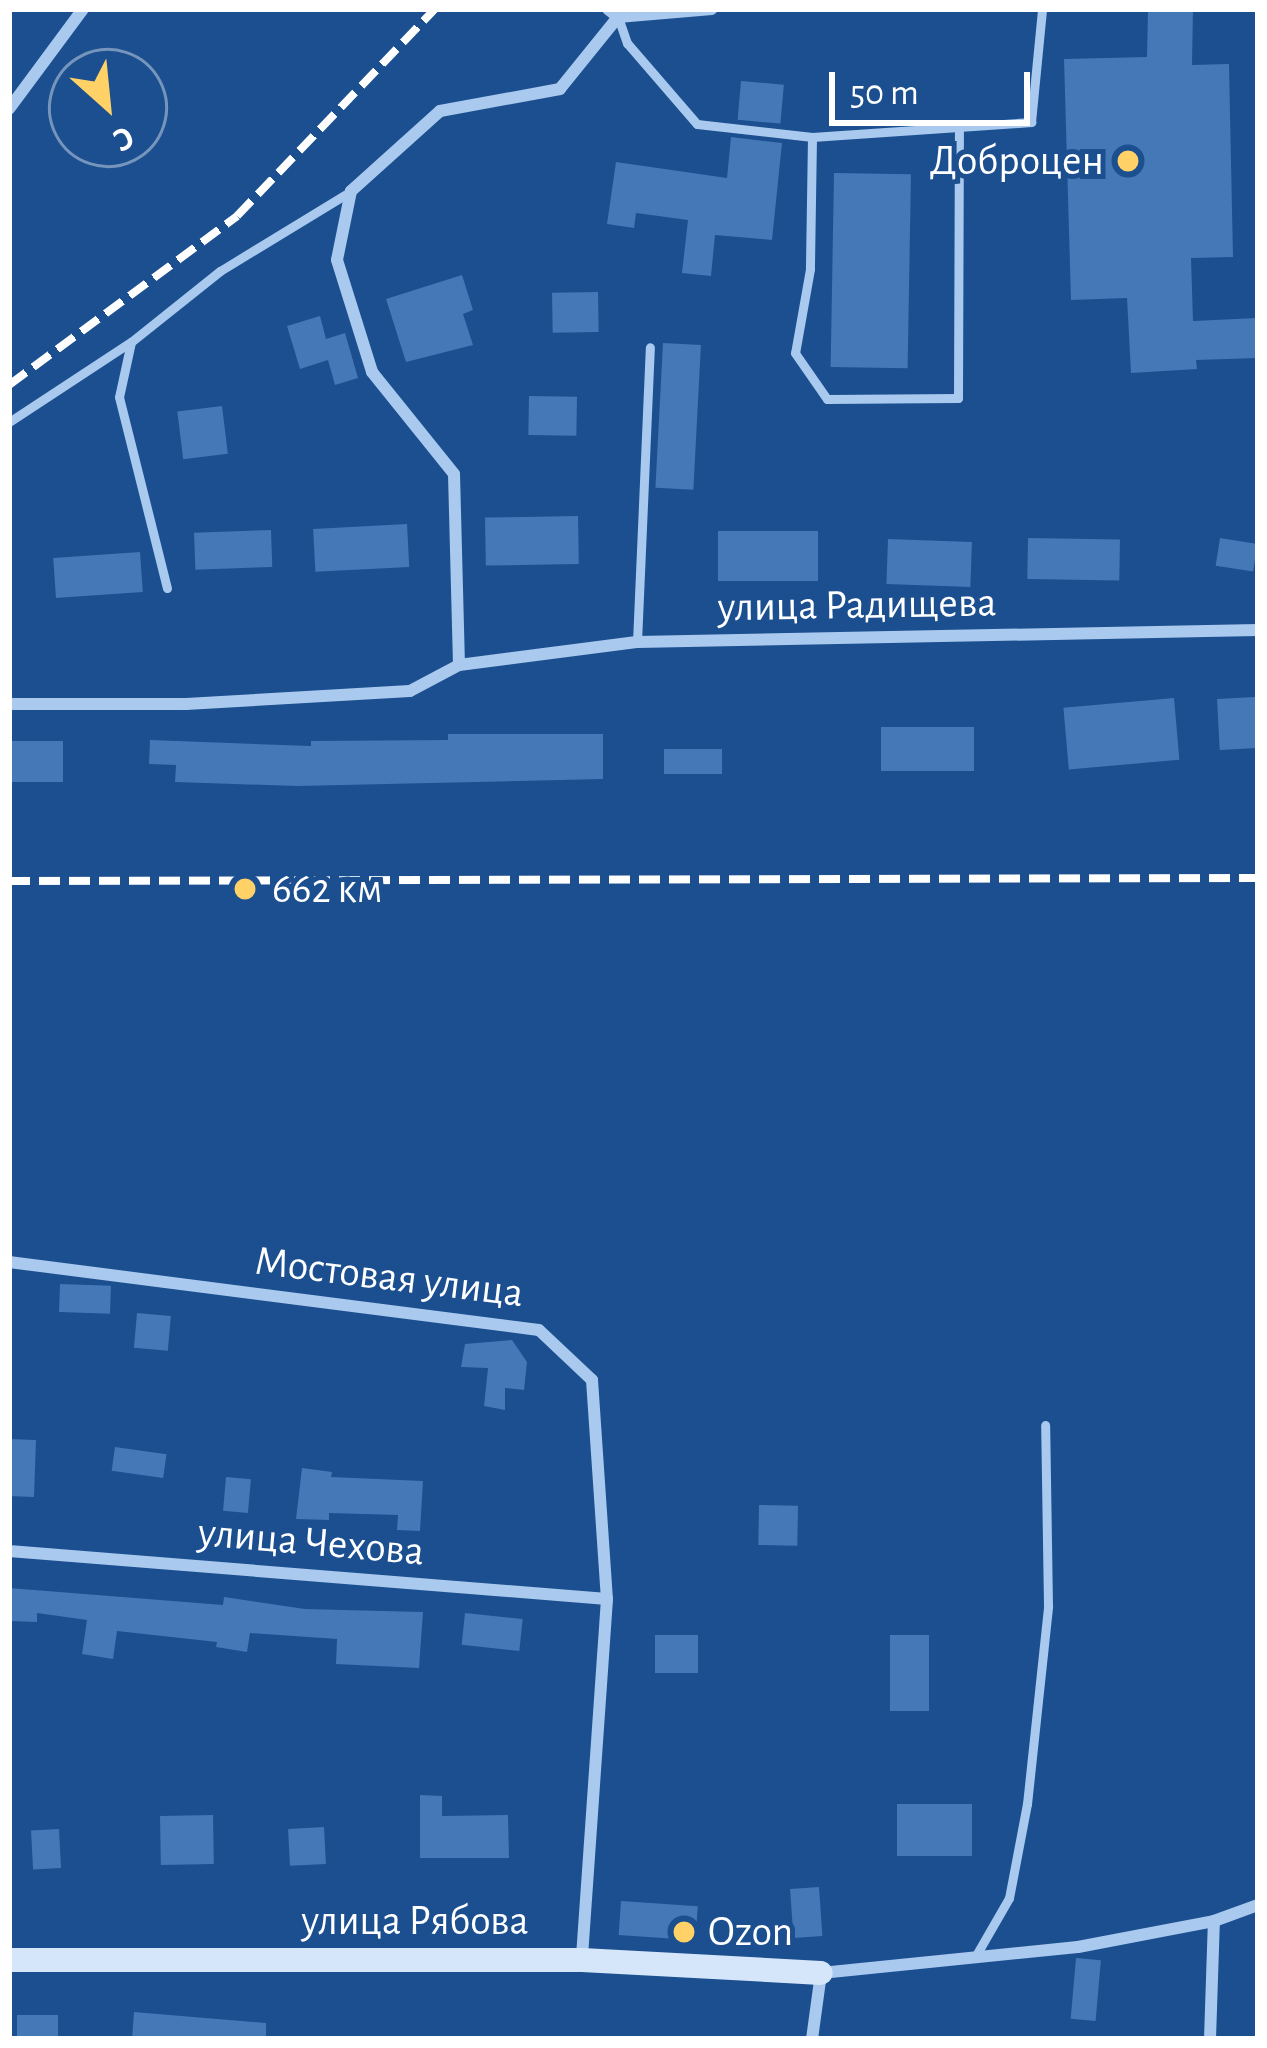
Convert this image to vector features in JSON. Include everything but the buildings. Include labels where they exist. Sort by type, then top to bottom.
[{"type":"street","points":[[9,109],[83,9]]},
{"type":"street","points":[[459,665],[454,474],[372,372],[338,260],[351,191],[440,111],[560,89],[613,13],[712,9]]},
{"type":"street","name":"улица Радищева","points":[[9,704],[186,704],[410,691],[459,665],[637,642],[1258,630]]},
{"type":"street","name":"Мостовая улица","points":[[9,1262],[539,1330],[592,1380],[607,1599],[582,1960]]},
{"type":"street","name":"улица Чехова","points":[[9,1551],[607,1599]]},
{"type":"street","points":[[812,2039],[821,1973],[1078,1947],[1214,1921],[1258,1905]]},
{"type":"street","points":[[1210,2039],[1214,1921]]},
{"type":"street","name":"улица Рябова","points":[[9,1960],[582,1960],[821,1973]]},
{"type":"lane","points":[[613,13],[627,43],[698,124],[812,136],[1031,122],[1042,9]]},
{"type":"lane","points":[[812,136],[811,269],[795,353],[827,399],[958,398],[959,126]]},
{"type":"lane","points":[[9,422],[131,342],[220,272],[351,191]]},
{"type":"lane","points":[[131,342],[119,397],[167,588]]},
{"type":"lane","points":[[637,642],[650,347]]},
{"type":"lane","points":[[975,1958],[1009,1898],[1028,1804],[1048,1606],[1045,1425]]},
{"type":"railway","points":[[9,385],[237,216],[435,9]]},
{"type":"railway","points":[[9,881],[1258,878]]},
{"type":"place","name":"Доброцен","points":[[1128,161]]},
{"type":"place","name":"662 км","points":[[245,889]]},
{"type":"place","name":"Ozon","points":[[684,1932]]}]
